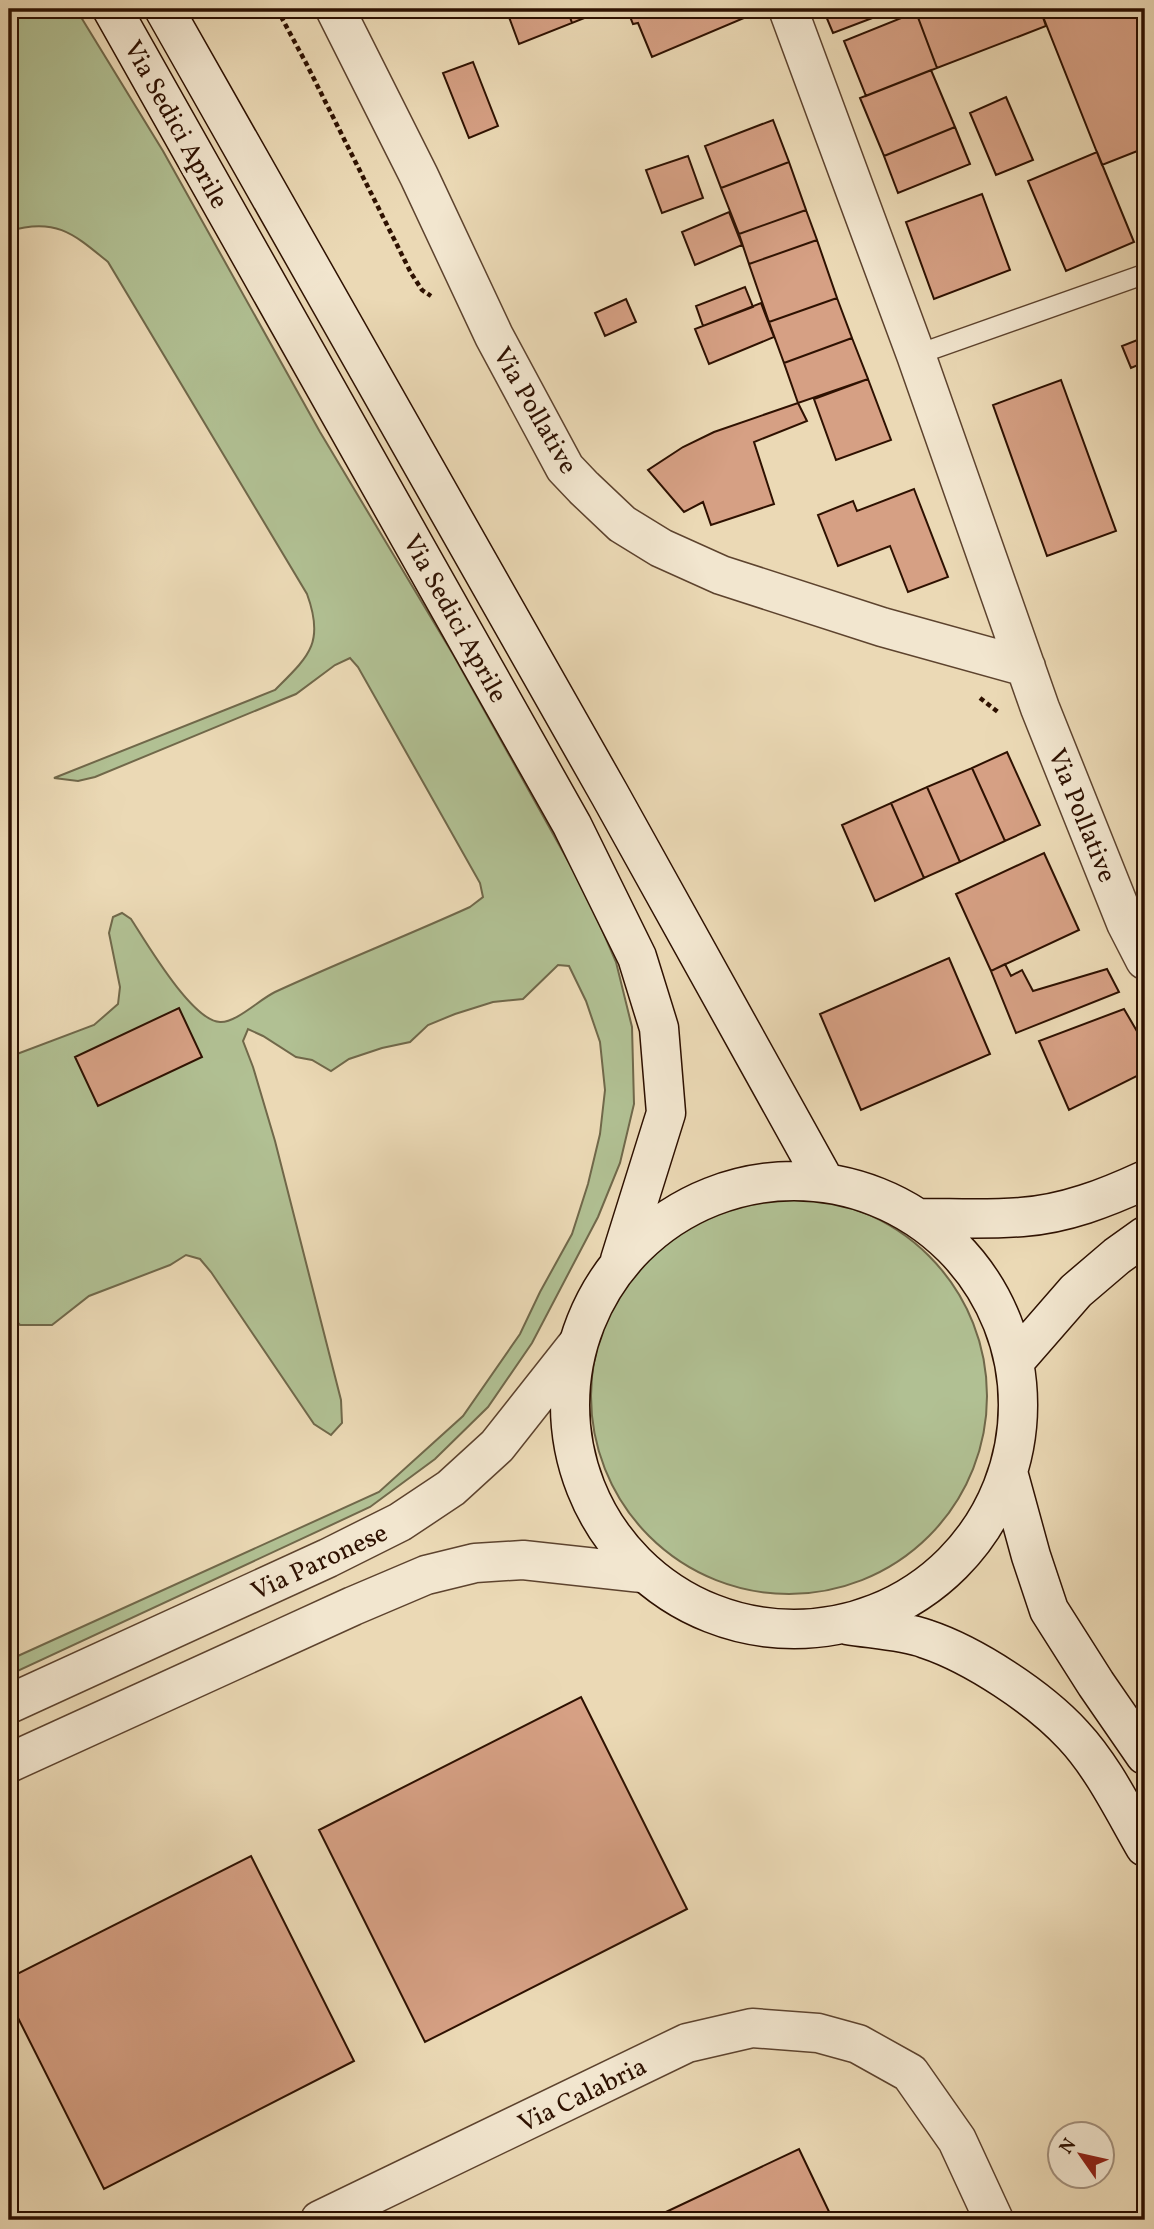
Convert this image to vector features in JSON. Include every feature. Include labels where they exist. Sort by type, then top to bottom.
[{"type":"main road","name":"Via Sedici Aprile","points":[[164,9],[610,795],[825,1182]]},
{"type":"main road","name":"Via Pollative","points":[[335,9],[419,176],[494,336],[565,468],[584,488],[622,524],[661,548],[721,575],[882,627],[1026,667]]},
{"type":"main road","name":"Via Pollative","points":[[788,9],[916,355],[1040,708],[1126,923],[1145,960]]},
{"type":"main road","name":"Via Sedici Aprile","points":[[115,14],[572,825],[637,957],[659,1028],[666,1112],[619,1262],[592,1305],[576,1346],[568,1407],[571,1446],[595,1513],[620,1550],[642,1573],[703,1610],[737,1623],[777,1630],[845,1625],[925,1638],[991,1670],[1039,1704],[1073,1734],[1103,1774],[1145,1847]]},
{"type":"main road","points":[[920,1218],[1023,1217],[1071,1208],[1145,1180]]},
{"type":"main road","name":"Via Sedici Aprile","points":[[619,1262],[659,1225],[708,1196],[753,1183],[825,1182],[889,1200],[920,1218],[949,1243],[991,1296],[1005,1327],[1015,1361],[1019,1404],[1008,1472],[988,1518],[963,1553],[925,1588],[888,1610],[845,1625]]},
{"type":"main road","points":[[1015,1361],[1076,1291],[1145,1236]]},
{"type":"main road","name":"Via Paronese","points":[[9,1704],[328,1558],[400,1522],[451,1488],[497,1446],[576,1346]]},
{"type":"main road","name":"Via Sedici Aprile","points":[[1008,1472],[1049,1610],[1145,1755]]},
{"type":"main road","name":"Via Paronese","points":[[9,1763],[426,1575],[475,1563],[523,1560],[642,1573]]},
{"type":"main road","name":"Via Calabria","points":[[320,2220],[687,2043],[752,2028],[818,2033],[858,2044],[910,2073],[957,2140],[994,2220]]},
{"type":"lane","points":[[916,355],[1145,274]]},
{"type":"path","points":[[276,9],[306,63],[411,273],[422,290],[440,303]]},
{"type":"path","points":[[972,695],[984,700],[1002,715]]},
{"type":"green space","points":[[9,9],[76,9],[163,151],[320,432],[454,656],[587,895],[616,962],[632,1027],[634,1104],[620,1163],[598,1217],[532,1343],[488,1407],[435,1459],[370,1507],[9,1675],[9,1660],[379,1492],[463,1416],[520,1334],[572,1234],[600,1134],[605,1090],[600,1042],[586,1001],[569,966],[558,965],[523,999],[493,1002],[455,1014],[428,1025],[410,1042],[349,1059],[331,1071],[312,1060],[296,1057],[248,1029],[243,1041],[275,1141],[341,1400],[342,1423],[331,1435],[314,1424],[200,1259],[186,1255],[170,1265],[89,1296],[52,1325],[20,1325],[9,1313],[9,1057],[94,1025],[118,1004],[120,987],[109,933],[113,917],[122,913],[131,919],[183,995],[196,1009],[220,1022],[233,1019],[275,992],[470,907],[483,897],[480,883],[358,667],[350,658],[335,665],[296,694],[95,777],[78,781],[54,778],[275,690],[305,658],[314,637],[314,625],[307,594],[108,262],[74,236],[52,227],[25,227],[9,231]]},
{"type":"green space","points":[[789,1198],[828,1202],[865,1213],[899,1231],[929,1256],[954,1286],[972,1320],[983,1357],[987,1396],[983,1435],[972,1472],[954,1506],[929,1536],[899,1561],[865,1579],[828,1590],[789,1594],[750,1590],[713,1579],[679,1561],[649,1536],[624,1506],[606,1472],[595,1435],[591,1396],[595,1357],[606,1320],[624,1286],[649,1256],[679,1231],[713,1213],[750,1202]]},
{"type":"building","points":[[506,9],[567,9],[572,23],[519,44]]},
{"type":"building","points":[[567,9],[607,9],[572,23]]},
{"type":"building","points":[[627,9],[740,9],[744,18],[652,57],[638,23],[633,24]]},
{"type":"building","points":[[823,9],[896,9],[833,33]]},
{"type":"building","points":[[924,9],[1040,9],[1046,26],[937,68],[916,12]]},
{"type":"building","points":[[1040,9],[1145,9],[1145,148],[1102,165]]},
{"type":"building","points":[[916,12],[937,68],[866,96],[844,41]]},
{"type":"building","points":[[473,62],[498,126],[469,138],[443,73]]},
{"type":"building","points":[[931,70],[955,127],[884,156],[860,98]]},
{"type":"building","points":[[1006,97],[1033,160],[996,175],[970,113]]},
{"type":"building","points":[[773,120],[789,162],[721,188],[705,146]]},
{"type":"building","points":[[955,127],[970,164],[898,193],[884,156]]},
{"type":"building","points":[[1097,152],[1134,242],[1066,271],[1028,181]]},
{"type":"building","points":[[688,156],[703,198],[662,213],[646,170]]},
{"type":"building","points":[[789,162],[806,210],[739,234],[721,188]]},
{"type":"building","points":[[982,194],[1010,270],[934,299],[906,222]]},
{"type":"building","points":[[806,210],[817,240],[749,264],[739,234]]},
{"type":"building","points":[[729,212],[742,245],[695,265],[682,232]]},
{"type":"building","points":[[817,240],[837,298],[769,322],[749,264]]},
{"type":"building","points":[[745,287],[753,307],[703,326],[696,306]]},
{"type":"building","points":[[837,298],[852,338],[784,363],[769,322]]},
{"type":"building","points":[[626,299],[636,322],[605,336],[595,313]]},
{"type":"building","points":[[761,303],[774,337],[709,364],[695,329]]},
{"type":"building","points":[[1145,337],[1145,362],[1131,368],[1122,346]]},
{"type":"building","points":[[852,338],[868,379],[798,403],[784,363]]},
{"type":"building","points":[[868,379],[891,440],[836,460],[814,399]]},
{"type":"building","points":[[1061,380],[1116,531],[1047,556],[993,405]]},
{"type":"building","points":[[798,403],[807,421],[754,442],[774,504],[711,525],[703,502],[684,512],[648,470],[683,447],[714,432]]},
{"type":"building","points":[[914,489],[948,577],[908,592],[890,546],[838,566],[818,515],[853,501],[857,511]]},
{"type":"building","points":[[1007,752],[1040,825],[1005,841],[972,768]]},
{"type":"building","points":[[972,768],[1005,841],[960,862],[927,787]]},
{"type":"building","points":[[927,787],[960,862],[924,878],[891,803]]},
{"type":"building","points":[[891,803],[924,878],[875,901],[842,825]]},
{"type":"building","points":[[1044,853],[1079,930],[991,971],[956,894]]},
{"type":"building","points":[[949,958],[990,1054],[861,1110],[820,1014]]},
{"type":"building","points":[[1005,964],[1011,976],[1022,970],[1033,991],[1107,969],[1119,992],[1016,1033],[991,971]]},
{"type":"building","points":[[179,1008],[202,1057],[98,1106],[75,1057]]},
{"type":"building","points":[[1124,1009],[1138,1033],[1145,1030],[1145,1072],[1069,1110],[1039,1041]]},
{"type":"building","points":[[581,1697],[687,1909],[425,2042],[319,1830]]},
{"type":"building","points":[[251,1856],[354,2061],[104,2189],[9,2000],[9,1978]]},
{"type":"building","points":[[799,2149],[833,2220],[649,2220]]}]
